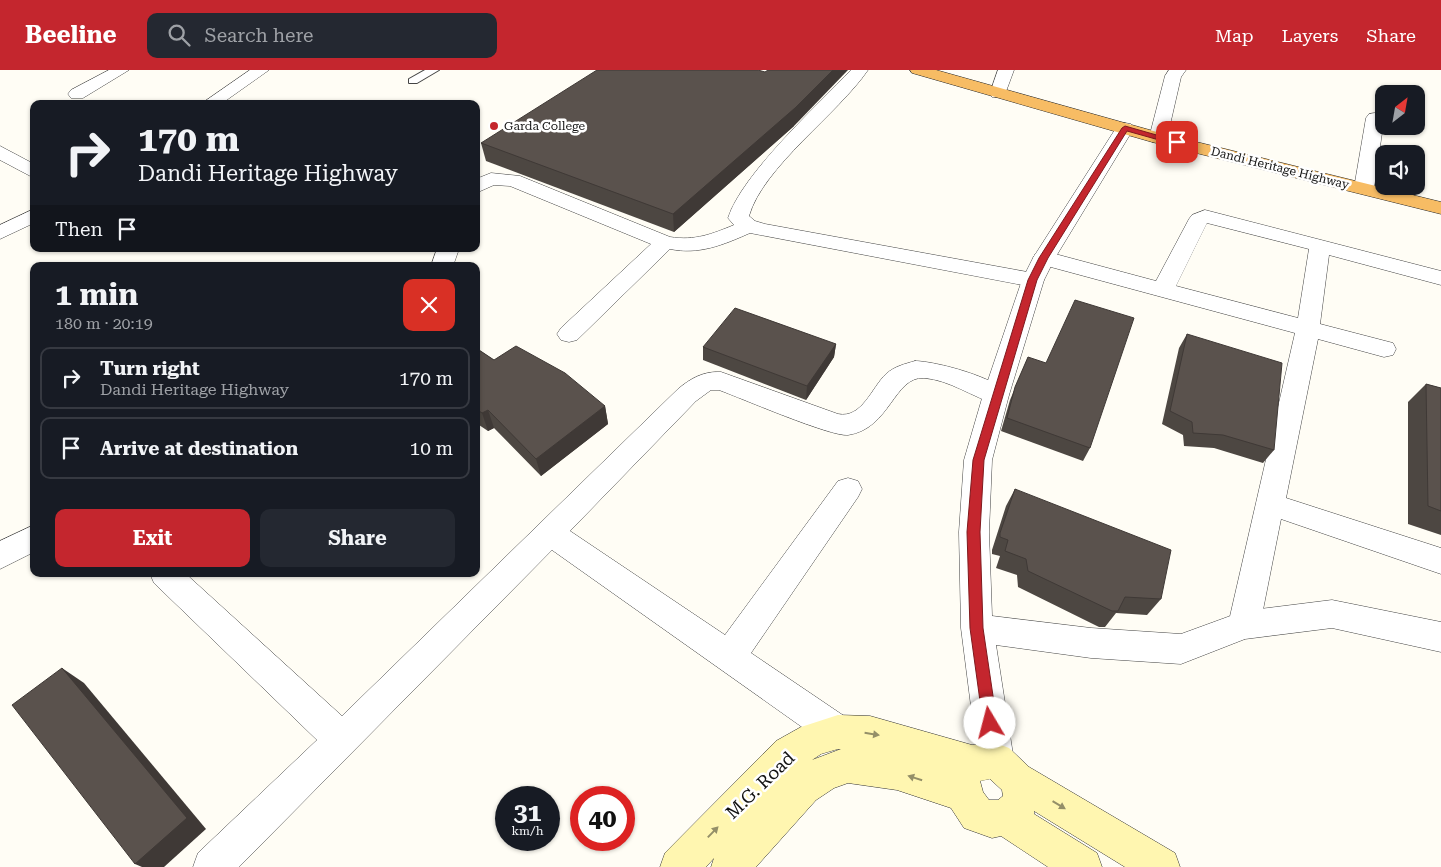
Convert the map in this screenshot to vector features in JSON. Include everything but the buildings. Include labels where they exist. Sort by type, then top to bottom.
[{"type":"highway","name":"Dandi Heritage Highway","points":[[918,70],[1158,138],[1441,208]]},
{"type":"main road","name":"M.G. Road","points":[[679,867],[789,754],[813,739],[838,732],[870,733],[986,774],[1161,867]]},
{"type":"main road","name":"M.G. Road","points":[[730,867],[803,787],[824,773],[848,765],[897,772],[986,774]]},
{"type":"main road","points":[[1008,819],[1018,809],[1021,795],[986,774],[972,810],[990,820],[1008,819],[1083,867]]},
{"type":"main road","points":[[751,792],[776,817]]},
{"type":"street","points":[[77,94],[121,70]]},
{"type":"street","points":[[215,100],[261,70]]},
{"type":"street","points":[[860,70],[766,171],[741,208],[738,218],[748,226],[1162,289],[1384,349]]},
{"type":"street","points":[[998,93],[1006,70]]},
{"type":"street","points":[[1158,138],[1173,76],[1178,70]]},
{"type":"street","points":[[1364,188],[1375,118]]},
{"type":"street","points":[[986,774],[977,628],[974,532],[978,460],[996,395],[1038,269],[1125,128]]},
{"type":"street","points":[[0,152],[30,170]]},
{"type":"street","points":[[480,185],[491,179],[513,180],[666,242],[685,247],[702,246],[748,226]]},
{"type":"street","points":[[1162,289],[1199,219],[1204,216],[1214,217],[1441,278]]},
{"type":"street","points":[[0,233],[30,217]]},
{"type":"street","points":[[569,334],[666,242]]},
{"type":"street","points":[[1244,625],[1308,328],[1320,246]]},
{"type":"street","points":[[212,867],[342,740],[687,394],[710,380],[721,381],[834,423],[850,425],[866,416],[898,374],[914,370],[932,370],[996,395]]},
{"type":"street","points":[[728,658],[848,489]]},
{"type":"street","points":[[1270,504],[1441,561]]},
{"type":"street","points":[[549,532],[728,658],[838,732]]},
{"type":"street","points":[[0,556],[30,539]]},
{"type":"street","points":[[168,577],[342,740]]},
{"type":"street","points":[[977,628],[1090,643],[1181,649],[1244,625],[1332,614],[1441,637]]},
{"type":"lane","points":[[413,81],[433,70]]},
{"type":"place","name":"Garda College","points":[[494,126]]},
{"type":"route","points":[[990,723],[977,628],[974,532],[978,460],[1017,329],[1033,280],[1044,258],[1125,128],[1177,142]]}]
